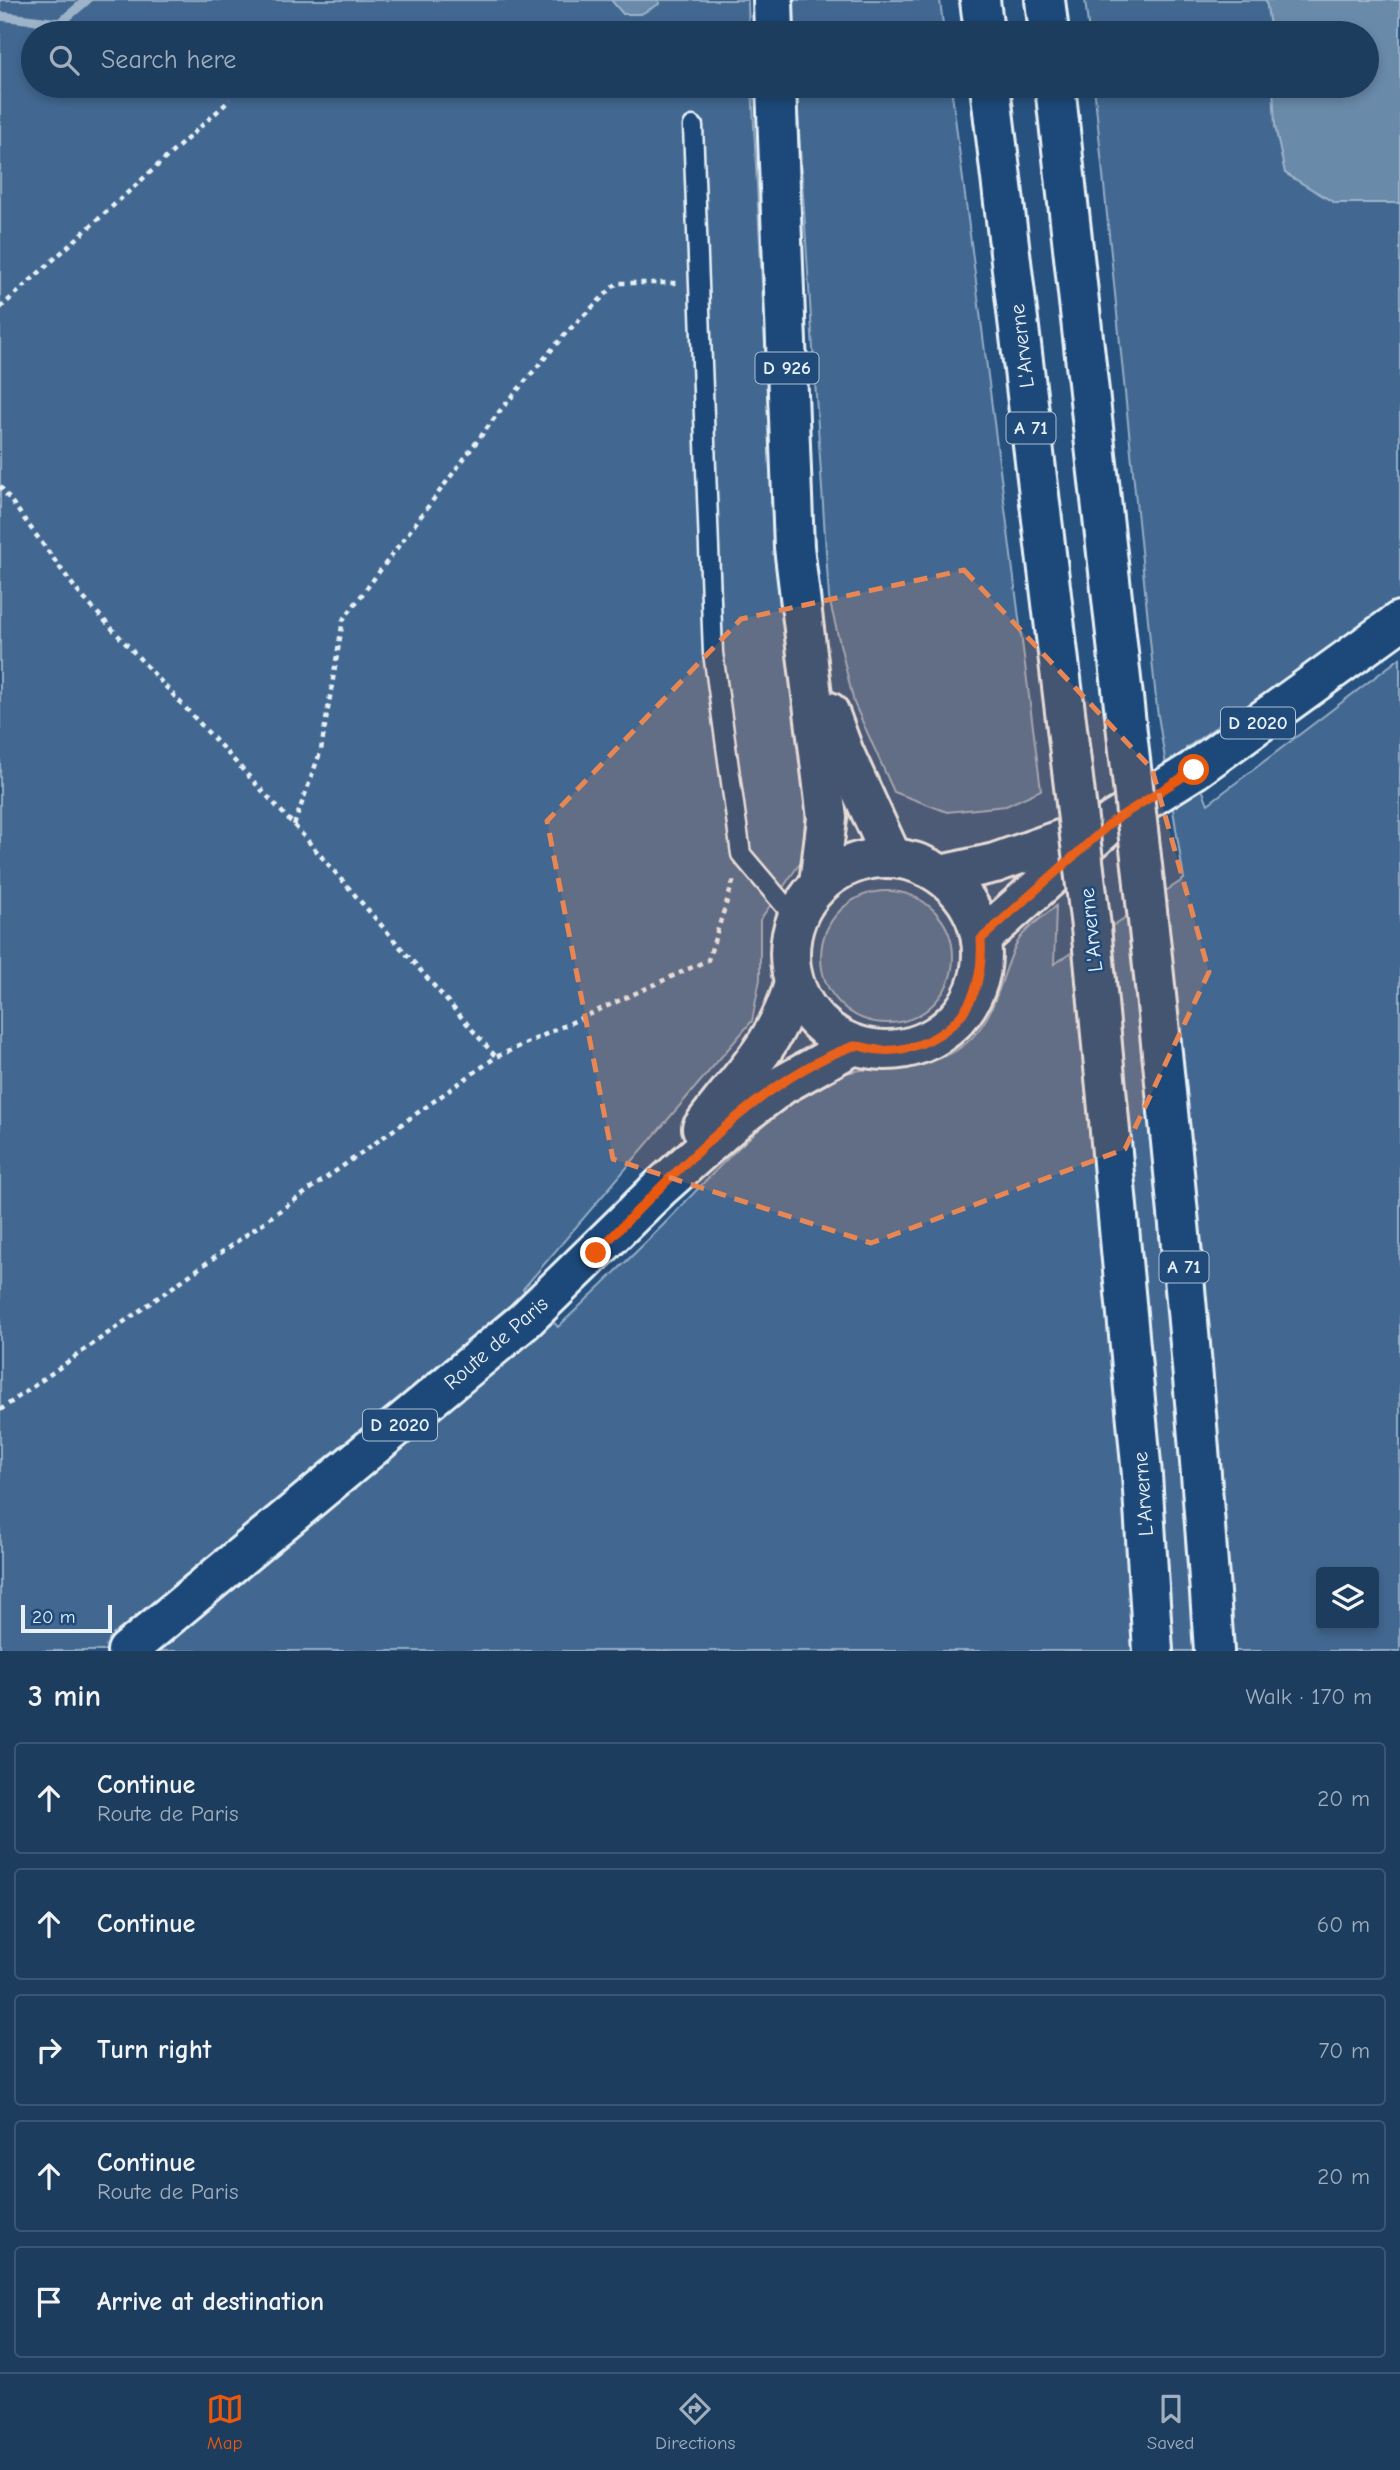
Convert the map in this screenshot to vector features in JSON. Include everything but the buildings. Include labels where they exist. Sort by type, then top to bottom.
[{"type":"main road","points":[[773,0],[774,21]]},
{"type":"main road","points":[[980,0],[983,21]]},
{"type":"main road","points":[[1045,0],[1048,21]]},
{"type":"main road","name":"D 926","points":[[776,98],[794,547],[827,818],[819,884]]},
{"type":"main road","name":"L'Arverne","points":[[991,98],[1091,927],[1142,1475],[1153,1651]]},
{"type":"main road","name":"A 71","points":[[1056,98],[1182,1244],[1214,1651]]},
{"type":"main road","name":"D 2020","points":[[981,939],[1113,821],[1194,770],[1400,621]]},
{"type":"main road","name":"D 926","points":[[806,650],[844,753],[892,858]]},
{"type":"main road","name":"D 2020","points":[[942,875],[995,863],[1113,821]]},
{"type":"main road","points":[[892,858],[910,860],[942,875],[968,903],[981,939],[982,959],[976,988],[962,1014],[948,1028],[922,1043],[894,1050],[854,1045],[817,1021],[803,1004],[794,984],[790,962],[796,919],[819,884],[832,874],[860,861],[892,858]]},
{"type":"main road","name":"D 2020","points":[[661,1187],[718,1105],[751,1069],[773,1037],[794,984]]},
{"type":"main road","name":"D 2020","points":[[661,1187],[736,1120],[782,1084],[854,1045]]},
{"type":"main road","name":"Route de Paris","points":[[127,1651],[524,1321],[661,1187]]},
{"type":"lane","points":[[693,126],[713,653],[741,854],[796,919]]},
{"type":"path","points":[[0,308],[230,100]]},
{"type":"path","points":[[294,825],[321,750],[343,620],[423,511],[524,382],[565,334],[617,283],[698,284]]},
{"type":"path","points":[[0,486],[78,592],[294,825],[496,1057]]},
{"type":"path","points":[[0,1410],[496,1057],[708,960],[741,854]]},
{"type":"highlighted area","points":[[964,570],[1152,769],[1209,972],[1125,1149],[871,1243],[613,1159],[547,821],[741,619]]},
{"type":"shaded area","points":[[0,0],[748,0],[749,21],[21,21],[21,98],[753,98],[776,559],[806,799],[803,859],[760,920],[760,979],[752,1021],[523,1289],[558,1327],[742,1145],[802,1096],[841,1075],[859,1070],[931,1061],[949,1055],[965,1044],[984,1023],[1018,941],[1033,924],[1056,906],[1054,964],[1184,879],[1157,709],[1095,98],[1379,98],[1379,21],[1088,21],[1085,0],[1400,0],[1400,599],[1186,748],[1208,804],[1400,658],[1400,1651],[0,1651]]},
{"type":"shaded area","points":[[611,0],[659,0],[659,4],[641,14],[623,14]]},
{"type":"shaded area","points":[[790,0],[940,0],[943,21],[791,21]]},
{"type":"shaded area","points":[[1266,0],[1400,0],[1400,203],[1335,203],[1285,173],[1275,126],[1274,98],[1379,98],[1379,21],[1269,21]]},
{"type":"shaded area","points":[[797,98],[953,98],[1041,790],[1006,806],[947,812],[894,792],[854,703],[829,598]]},
{"type":"shaded area","points":[[887,891],[912,896],[934,910],[948,932],[953,957],[948,982],[934,1004],[912,1018],[887,1023],[862,1018],[840,1004],[826,982],[821,957],[826,932],[840,910],[862,896]]},
{"type":"waterway","points":[[62,21],[87,0]]},
{"type":"waterway","points":[[0,16],[43,21]]},
{"type":"route","points":[[596,1253],[661,1187],[736,1120],[782,1084],[854,1045],[874,1050],[913,1047],[948,1028],[962,1014],[972,997],[982,959],[981,939],[1019,902],[1113,821],[1194,770]]}]
